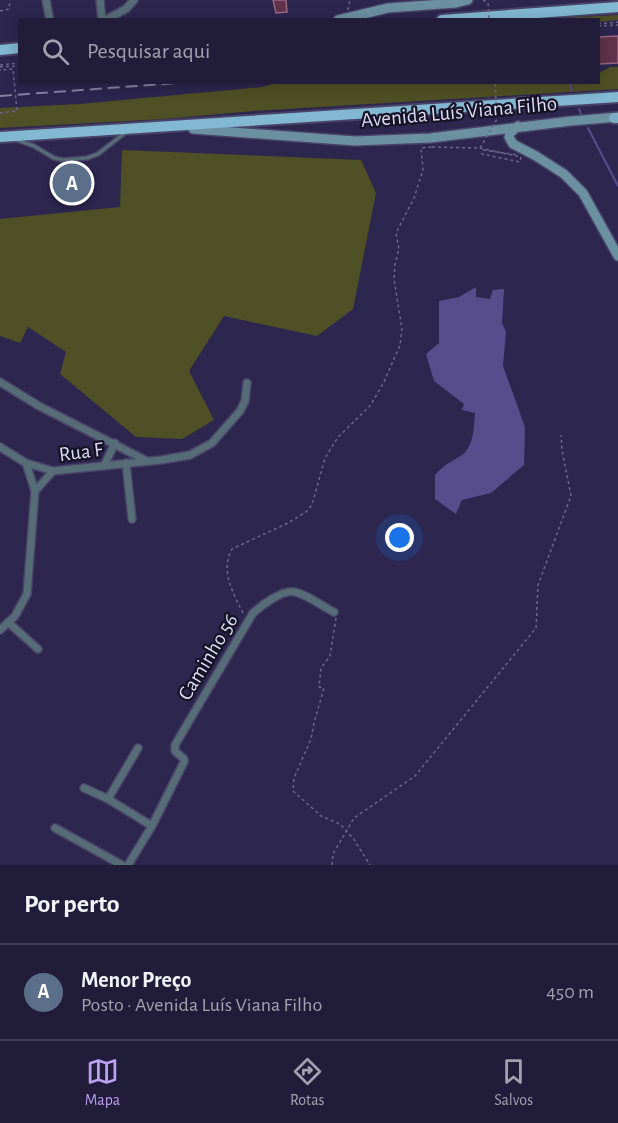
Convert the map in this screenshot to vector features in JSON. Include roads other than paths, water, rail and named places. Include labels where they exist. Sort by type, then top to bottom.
[{"type":"highway","points":[[468,18],[618,7]]},
{"type":"highway","points":[[0,50],[18,48]]},
{"type":"highway","name":"Avenida Luís Viana Filho","points":[[5,137],[618,97]]},
{"type":"main road","points":[[344,18],[388,8],[468,0]]},
{"type":"main road","name":"Avenida Luís Viana Filho","points":[[160,127],[355,141],[430,138],[571,120],[615,118]]},
{"type":"main road","points":[[518,126],[510,133],[510,141],[564,174],[583,193],[618,256]]},
{"type":"street","points":[[46,0],[50,18]]},
{"type":"street","points":[[100,0],[103,18]]},
{"type":"street","points":[[107,18],[126,9],[134,0]]},
{"type":"street","points":[[0,382],[39,406],[147,461]]},
{"type":"street","name":"Rua F","points":[[35,491],[53,471],[177,458],[204,448],[231,421],[244,404],[247,383]]},
{"type":"street","points":[[104,466],[115,443]]},
{"type":"street","points":[[0,447],[26,463],[53,471]]},
{"type":"street","points":[[0,630],[9,623],[25,600],[29,589],[35,491],[26,463]]},
{"type":"street","points":[[126,463],[132,519]]},
{"type":"street","name":"Caminho 56","points":[[152,826],[183,764],[184,759],[175,750],[175,745],[247,622],[257,609],[289,592],[299,593],[334,612]]},
{"type":"street","points":[[9,623],[38,649]]},
{"type":"street","points":[[108,799],[138,748]]},
{"type":"street","points":[[84,788],[108,799],[152,826],[128,865]]},
{"type":"street","points":[[55,828],[122,865]]},
{"type":"lane","points":[[5,137],[34,146],[54,158],[63,160],[87,158],[98,154],[130,128]]},
{"type":"waterway","points":[[570,84],[572,91]]},
{"type":"waterway","points":[[579,109],[581,114]]},
{"type":"waterway","points":[[588,128],[618,186]]},
{"type":"railway","points":[[0,96],[164,84]]},
{"type":"place","name":"Menor Preço","points":[[72,183]]}]
